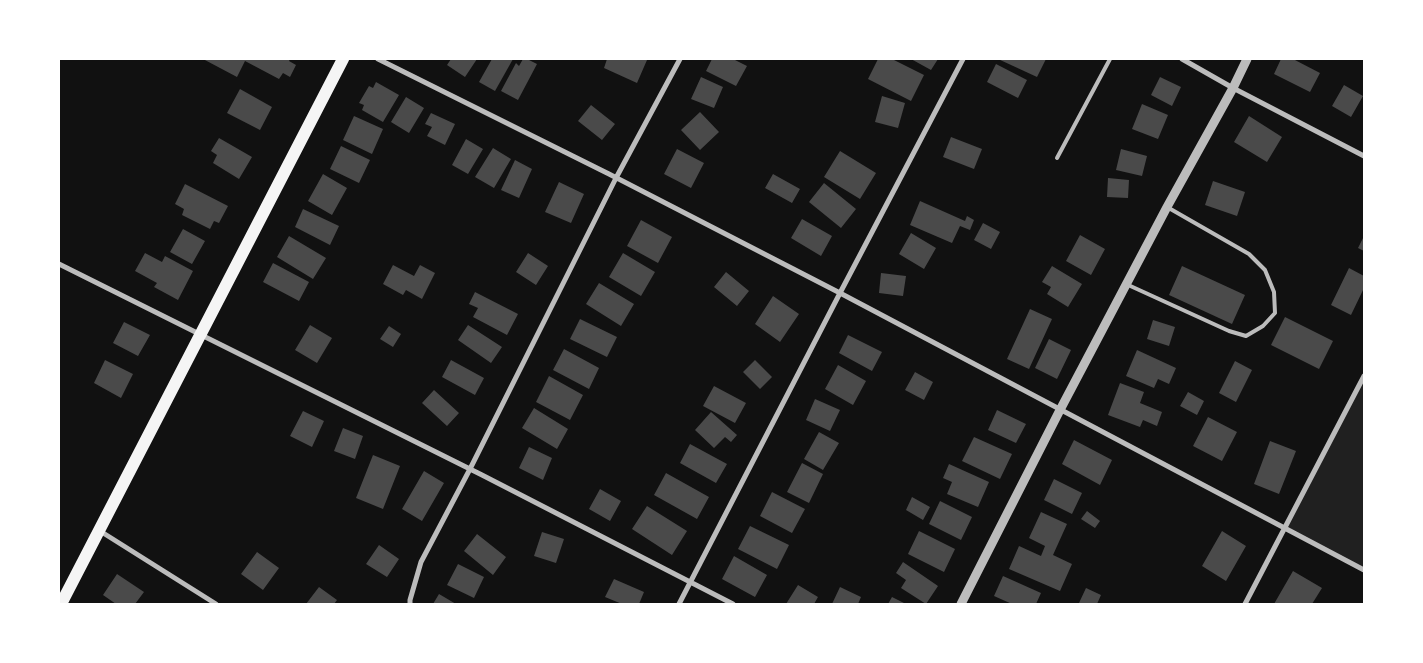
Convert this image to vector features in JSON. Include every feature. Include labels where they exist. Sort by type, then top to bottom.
[{"type":"main road","points":[[61,604],[343,59]]},
{"type":"street","points":[[378,59],[840,293],[1286,527],[1364,570]]},
{"type":"street","points":[[410,604],[421,562],[470,469],[616,178],[680,59]]},
{"type":"street","points":[[679,604],[963,59]]},
{"type":"street","points":[[1182,59],[1233,88],[1364,156]]},
{"type":"street","points":[[961,604],[1126,284],[1248,59]]},
{"type":"street","points":[[59,264],[470,469],[733,604]]},
{"type":"street","points":[[1246,604],[1364,376]]},
{"type":"street","points":[[99,530],[216,604]]},
{"type":"lane","points":[[1057,158],[1110,59]]},
{"type":"lane","points":[[1126,284],[1229,331],[1246,336],[1263,326],[1275,312],[1274,292],[1265,270],[1249,254],[1167,207]]},
{"type":"shaded area","points":[[1364,376],[1364,570],[1286,527]]},
{"type":"building","points":[[203,59],[290,59],[289,61],[296,65],[290,77],[283,73],[279,79],[245,61],[237,77]]},
{"type":"building","points":[[451,59],[477,59],[465,77],[447,65]]},
{"type":"building","points":[[492,59],[513,59],[495,91],[479,82]]},
{"type":"building","points":[[523,59],[537,64],[518,100],[501,91],[516,63],[519,66]]},
{"type":"building","points":[[607,59],[647,60],[637,83],[604,68]]},
{"type":"building","points":[[712,59],[733,59],[747,66],[736,86],[706,71]]},
{"type":"building","points":[[878,59],[892,59],[924,75],[911,101],[868,79]]},
{"type":"building","points":[[911,59],[938,59],[931,70]]},
{"type":"building","points":[[998,59],[1046,59],[1037,77]]},
{"type":"building","points":[[1281,59],[1293,59],[1320,73],[1310,92],[1274,74]]},
{"type":"building","points":[[996,64],[1027,80],[1018,98],[987,82]]},
{"type":"building","points":[[701,77],[723,87],[714,108],[691,99]]},
{"type":"building","points":[[1160,77],[1181,87],[1172,106],[1151,95]]},
{"type":"building","points":[[376,82],[399,95],[383,122],[362,110],[364,105],[359,103],[369,86],[373,88]]},
{"type":"building","points":[[1344,85],[1363,96],[1351,117],[1332,106]]},
{"type":"building","points":[[240,89],[272,107],[260,130],[227,113]]},
{"type":"building","points":[[882,96],[905,103],[898,128],[875,122]]},
{"type":"building","points":[[406,97],[424,108],[409,133],[391,122]]},
{"type":"building","points":[[1142,104],[1168,115],[1158,139],[1132,129]]},
{"type":"building","points":[[591,105],[615,124],[602,140],[578,121]]},
{"type":"building","points":[[700,112],[719,132],[700,150],[681,130]]},
{"type":"building","points":[[431,113],[455,124],[445,145],[427,136],[432,127],[425,124]]},
{"type":"building","points":[[354,116],[383,129],[372,154],[343,140]]},
{"type":"building","points":[[1249,116],[1282,137],[1267,162],[1234,142]]},
{"type":"building","points":[[951,137],[982,149],[974,169],[943,157]]},
{"type":"building","points":[[219,138],[252,157],[239,179],[213,163],[217,155],[211,151]]},
{"type":"building","points":[[466,139],[483,149],[468,174],[452,165]]},
{"type":"building","points":[[341,146],[370,160],[359,183],[330,169]]},
{"type":"building","points":[[493,148],[511,159],[494,188],[475,177]]},
{"type":"building","points":[[677,149],[704,163],[691,188],[664,174]]},
{"type":"building","points":[[1121,149],[1147,156],[1142,176],[1116,170]]},
{"type":"building","points":[[840,151],[876,173],[860,199],[824,177]]},
{"type":"building","points":[[515,160],[532,169],[519,198],[501,190]]},
{"type":"building","points":[[323,174],[347,188],[332,215],[308,201]]},
{"type":"building","points":[[773,174],[800,189],[792,203],[765,188]]},
{"type":"building","points":[[1108,178],[1129,180],[1128,198],[1107,197]]},
{"type":"building","points":[[1213,181],[1245,192],[1237,216],[1205,205]]},
{"type":"building","points":[[559,182],[584,194],[571,223],[545,212]]},
{"type":"building","points":[[824,183],[856,209],[841,228],[809,202]]},
{"type":"building","points":[[185,184],[228,206],[219,223],[214,221],[210,229],[182,215],[184,209],[175,204]]},
{"type":"building","points":[[920,201],[965,221],[967,216],[974,220],[970,230],[960,226],[952,243],[910,225]]},
{"type":"building","points":[[303,209],[339,226],[330,245],[295,227]]},
{"type":"building","points":[[802,219],[832,236],[821,256],[791,238]]},
{"type":"building","points":[[641,220],[672,237],[658,263],[627,246]]},
{"type":"building","points":[[983,223],[1000,232],[991,249],[974,240]]},
{"type":"building","points":[[183,229],[205,241],[192,264],[170,252]]},
{"type":"building","points":[[911,233],[936,248],[924,269],[899,254]]},
{"type":"building","points":[[1080,235],[1105,249],[1091,275],[1066,261]]},
{"type":"building","points":[[289,236],[326,258],[313,279],[277,257]]},
{"type":"building","points":[[1364,236],[1364,251],[1358,248]]},
{"type":"building","points":[[145,253],[162,262],[165,256],[193,271],[178,300],[154,287],[157,283],[135,271]]},
{"type":"building","points":[[528,253],[548,266],[536,285],[516,272]]},
{"type":"building","points":[[623,253],[655,272],[641,296],[609,277]]},
{"type":"building","points":[[273,263],[309,282],[299,301],[263,282]]},
{"type":"building","points":[[393,265],[414,276],[420,265],[435,273],[422,299],[406,290],[403,295],[383,284]]},
{"type":"building","points":[[1052,266],[1082,284],[1068,307],[1047,294],[1051,287],[1042,282]]},
{"type":"building","points":[[1182,266],[1245,295],[1232,324],[1169,295]]},
{"type":"building","points":[[1349,268],[1364,276],[1364,288],[1351,315],[1331,305]]},
{"type":"building","points":[[726,272],[749,291],[737,306],[714,287]]},
{"type":"building","points":[[881,273],[906,276],[903,296],[879,293]]},
{"type":"building","points":[[599,283],[634,304],[621,326],[586,304]]},
{"type":"building","points":[[475,292],[518,314],[507,335],[473,317],[478,308],[469,304]]},
{"type":"building","points":[[773,296],[799,314],[780,342],[755,324]]},
{"type":"building","points":[[1030,309],[1052,319],[1029,369],[1007,359]]},
{"type":"building","points":[[1285,317],[1333,341],[1319,369],[1271,345]]},
{"type":"building","points":[[580,319],[617,337],[607,357],[570,339]]},
{"type":"building","points":[[1153,320],[1175,327],[1169,346],[1147,339]]},
{"type":"building","points":[[124,322],[150,335],[138,356],[113,343]]},
{"type":"building","points":[[310,325],[332,338],[317,363],[295,350]]},
{"type":"building","points":[[468,325],[502,347],[491,363],[458,340]]},
{"type":"building","points":[[389,326],[401,334],[393,347],[380,339]]},
{"type":"building","points":[[848,335],[882,352],[872,371],[839,353]]},
{"type":"building","points":[[1049,339],[1071,350],[1057,379],[1035,368]]},
{"type":"building","points":[[564,349],[599,368],[589,389],[553,370]]},
{"type":"building","points":[[1137,350],[1176,368],[1169,384],[1158,379],[1154,388],[1126,376]]},
{"type":"building","points":[[105,360],[133,374],[121,398],[94,383]]},
{"type":"building","points":[[451,360],[484,378],[475,395],[442,377]]},
{"type":"building","points":[[755,360],[772,377],[760,389],[743,372]]},
{"type":"building","points":[[1235,361],[1252,370],[1236,402],[1219,393]]},
{"type":"building","points":[[838,365],[866,381],[853,405],[825,389]]},
{"type":"building","points":[[915,372],[933,382],[924,400],[905,390]]},
{"type":"building","points":[[549,376],[583,395],[570,420],[536,402]]},
{"type":"building","points":[[1120,383],[1144,392],[1140,403],[1162,412],[1157,426],[1143,420],[1140,427],[1108,415]]},
{"type":"building","points":[[714,386],[746,403],[735,423],[703,406]]},
{"type":"building","points":[[434,390],[459,413],[447,426],[422,403]]},
{"type":"building","points":[[1188,392],[1204,401],[1197,415],[1180,406]]},
{"type":"building","points":[[815,399],[840,410],[830,431],[806,420]]},
{"type":"building","points":[[534,408],[568,429],[557,449],[522,428]]},
{"type":"building","points":[[997,410],[1026,424],[1016,443],[988,430]]},
{"type":"building","points":[[303,411],[324,421],[312,447],[290,436]]},
{"type":"building","points":[[711,412],[737,435],[731,442],[725,437],[714,448],[695,430]]},
{"type":"building","points":[[1208,417],[1237,432],[1222,461],[1193,446]]},
{"type":"building","points":[[343,428],[363,436],[355,459],[334,451]]},
{"type":"building","points":[[819,432],[839,443],[823,470],[804,459]]},
{"type":"building","points":[[974,437],[1012,454],[1000,479],[962,461]]},
{"type":"building","points":[[1074,440],[1112,460],[1100,485],[1062,464]]},
{"type":"building","points":[[1270,441],[1296,451],[1279,494],[1254,484]]},
{"type":"building","points":[[690,444],[727,464],[716,483],[680,463]]},
{"type":"building","points":[[529,447],[552,458],[543,480],[519,468]]},
{"type":"building","points":[[373,455],[400,466],[383,509],[356,498]]},
{"type":"building","points":[[802,463],[823,474],[809,503],[787,492]]},
{"type":"building","points":[[949,464],[989,482],[978,507],[947,494],[952,482],[943,478]]},
{"type":"building","points":[[424,471],[444,483],[422,521],[402,509]]},
{"type":"building","points":[[666,473],[709,497],[697,519],[654,495]]},
{"type":"building","points":[[1054,479],[1082,493],[1072,514],[1044,500]]},
{"type":"building","points":[[600,489],[621,501],[610,521],[589,509]]},
{"type":"building","points":[[772,492],[805,509],[792,533],[760,516]]},
{"type":"building","points":[[912,497],[930,507],[923,520],[906,510]]},
{"type":"building","points":[[940,501],[972,517],[961,540],[929,524]]},
{"type":"building","points":[[647,506],[687,531],[672,555],[632,529]]},
{"type":"building","points":[[1087,511],[1100,521],[1095,528],[1081,519]]},
{"type":"building","points":[[1041,512],[1067,524],[1053,555],[1072,564],[1060,591],[1009,569],[1019,546],[1041,556],[1045,546],[1029,538]]},
{"type":"building","points":[[750,526],[789,545],[777,569],[738,549]]},
{"type":"building","points":[[919,531],[955,549],[944,572],[908,554]]},
{"type":"building","points":[[1222,531],[1246,546],[1226,581],[1202,566]]},
{"type":"building","points":[[542,532],[564,539],[556,563],[534,556]]},
{"type":"building","points":[[477,534],[506,557],[493,575],[464,551]]},
{"type":"building","points":[[379,545],[399,559],[387,577],[366,564]]},
{"type":"building","points":[[257,552],[279,568],[263,590],[241,574]]},
{"type":"building","points":[[734,556],[767,575],[755,597],[722,579]]},
{"type":"building","points":[[903,562],[938,586],[926,604],[901,588],[906,580],[896,573]]},
{"type":"building","points":[[458,564],[484,577],[474,598],[447,585]]},
{"type":"building","points":[[1293,571],[1322,588],[1312,604],[1274,604]]},
{"type":"building","points":[[117,574],[144,592],[135,604],[116,604],[103,595]]},
{"type":"building","points":[[1003,576],[1041,593],[1036,604],[1012,604],[994,596]]},
{"type":"building","points":[[614,579],[644,592],[639,604],[622,604],[605,597]]},
{"type":"building","points":[[798,585],[818,597],[814,604],[786,604]]},
{"type":"building","points":[[319,587],[337,600],[334,604],[306,604]]},
{"type":"building","points":[[840,587],[861,597],[858,604],[832,604]]},
{"type":"building","points":[[1086,588],[1101,595],[1097,604],[1079,603]]},
{"type":"building","points":[[439,594],[456,604],[433,604]]},
{"type":"building","points":[[892,597],[906,604],[888,604]]}]
